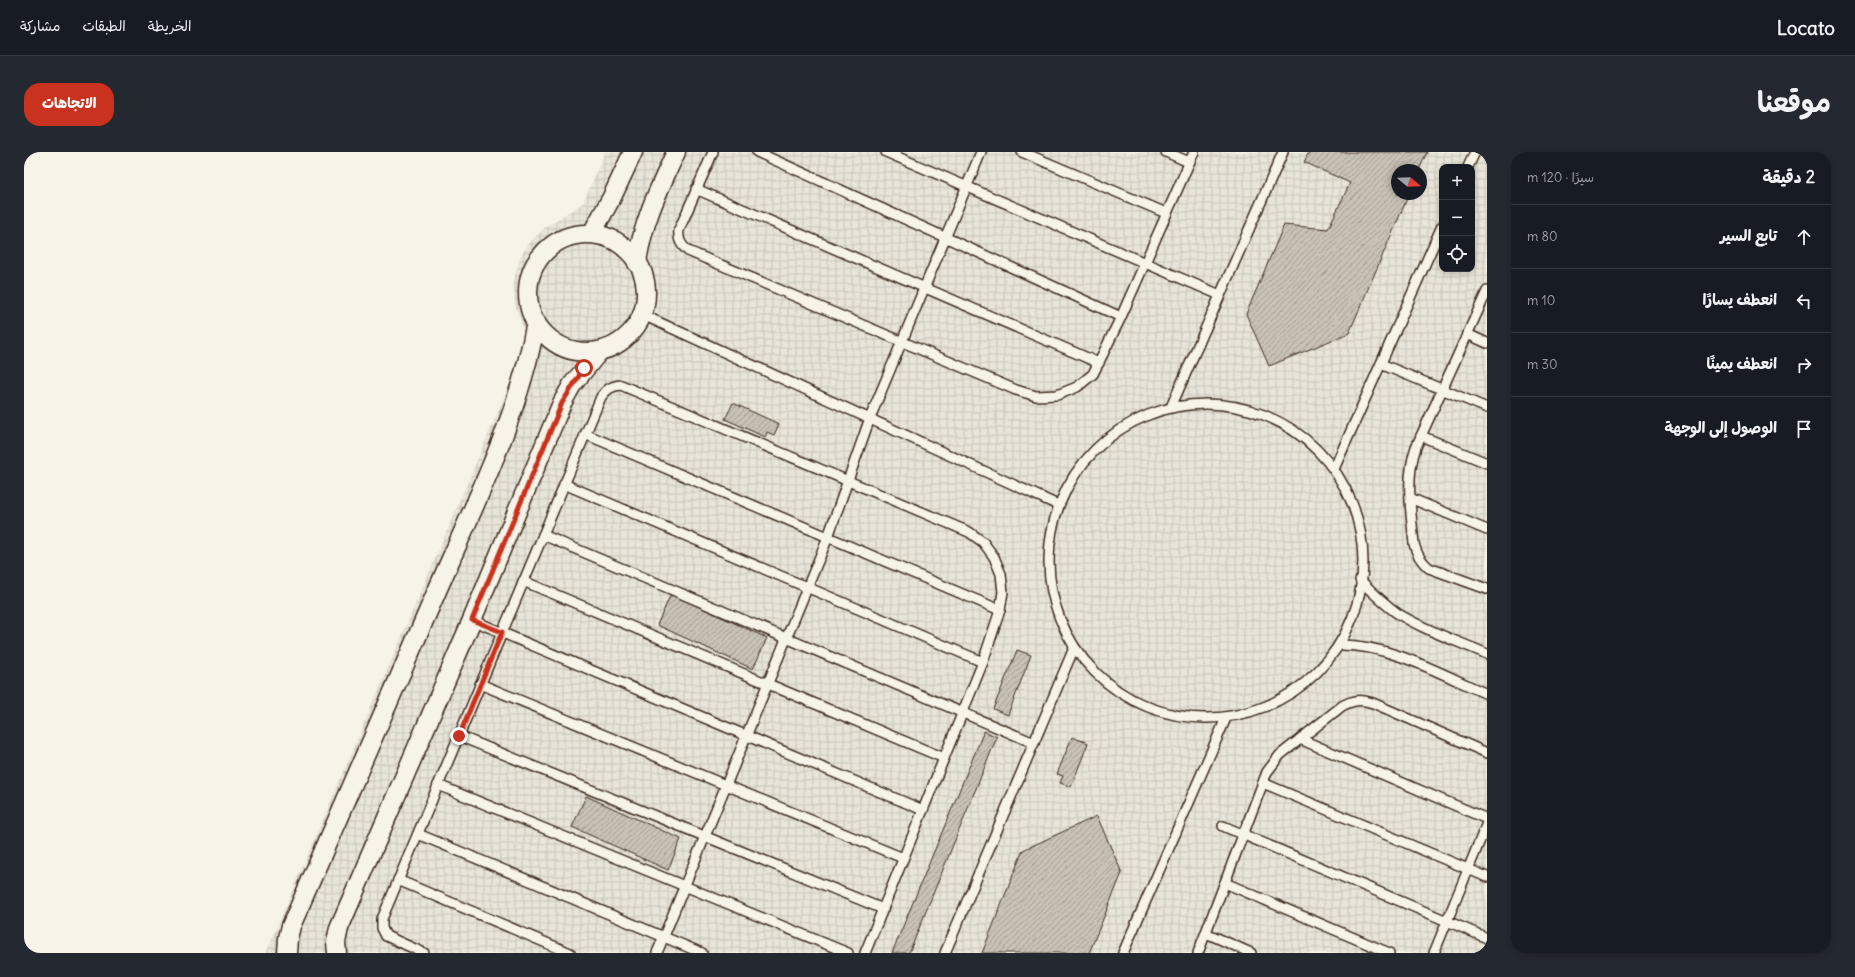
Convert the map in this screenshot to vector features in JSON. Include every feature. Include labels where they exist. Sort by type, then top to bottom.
[{"type":"street","points":[[592,233],[612,197],[633,152]]},
{"type":"street","points":[[637,263],[640,242],[647,216],[676,152]]},
{"type":"street","points":[[337,953],[336,942],[339,928],[472,620],[562,403],[572,385],[598,353],[620,344],[637,326],[643,314],[646,302],[646,288],[643,275],[637,263],[617,244],[592,233],[579,233],[567,236],[545,250],[537,261],[531,272],[529,291],[531,311],[536,322],[555,341],[583,351],[598,353]]},
{"type":"street","points":[[285,948],[291,926],[510,419],[525,371],[536,322]]},
{"type":"lane","points":[[713,152],[679,230],[678,238],[682,246],[688,251],[1016,390],[1036,396],[1057,395],[1077,387],[1093,374],[1121,317],[1194,152]]},
{"type":"lane","points":[[757,152],[1121,317]]},
{"type":"lane","points":[[886,152],[1144,264],[1220,295]]},
{"type":"lane","points":[[658,953],[828,537],[870,418],[901,341],[982,152]]},
{"type":"lane","points":[[1022,152],[1166,213]]},
{"type":"lane","points":[[1166,152],[1189,162]]},
{"type":"lane","points":[[1170,407],[1283,152]]},
{"type":"lane","points":[[1469,164],[1475,152]]},
{"type":"lane","points":[[696,189],[1099,364]]},
{"type":"lane","points":[[1334,469],[1439,233]]},
{"type":"lane","points":[[1487,291],[1412,458],[1409,482],[1414,544],[1416,553],[1422,562],[1429,568],[1487,589]]},
{"type":"lane","points":[[643,314],[1058,505]]},
{"type":"lane","points":[[1467,334],[1487,342]]},
{"type":"lane","points":[[1381,364],[1487,408]]},
{"type":"lane","points":[[424,953],[386,936],[382,928],[382,919],[601,397],[606,390],[613,386],[621,385],[969,532],[983,542],[994,557],[1001,574],[1003,592],[1000,610],[983,662],[865,953]]},
{"type":"lane","points":[[1217,403],[1262,413],[1302,436],[1334,469],[1355,511],[1363,557],[1358,603],[1339,645],[1317,672],[1290,694],[1260,709],[1226,718],[1182,717],[1140,705],[1102,681],[1074,648],[1057,614],[1049,578],[1049,541],[1058,505],[1077,471],[1102,442],[1134,420],[1170,407],[1217,403]]},
{"type":"lane","points":[[585,434],[1000,610]]},
{"type":"lane","points":[[1421,436],[1487,463]]},
{"type":"lane","points":[[564,484],[983,662]]},
{"type":"lane","points":[[1410,498],[1487,530]]},
{"type":"lane","points":[[543,535],[1034,743]]},
{"type":"lane","points":[[1360,580],[1378,598],[1397,613],[1419,625],[1487,654]]},
{"type":"lane","points":[[523,581],[944,758]]},
{"type":"lane","points":[[472,620],[923,810]]},
{"type":"lane","points":[[1339,645],[1355,645],[1388,652],[1487,694]]},
{"type":"lane","points":[[946,953],[1074,648]]},
{"type":"lane","points":[[480,684],[904,858]]},
{"type":"lane","points":[[1198,953],[1263,783],[1273,763],[1300,739],[1342,706],[1351,701],[1362,700],[1373,703],[1487,753]]},
{"type":"lane","points":[[1123,953],[1226,718]]},
{"type":"lane","points":[[459,736],[882,909]]},
{"type":"lane","points":[[1300,739],[1487,819]]},
{"type":"lane","points":[[1263,783],[1487,877]]},
{"type":"lane","points":[[438,785],[848,953]]},
{"type":"lane","points":[[1434,953],[1487,822]]},
{"type":"lane","points":[[1224,826],[1487,938]]},
{"type":"lane","points":[[418,834],[702,953]]},
{"type":"lane","points":[[398,880],[570,953]]},
{"type":"lane","points":[[1225,883],[1389,953]]},
{"type":"lane","points":[[1206,934],[1251,953]]},
{"type":"shaded area","points":[[605,152],[1487,152],[1487,953],[266,953],[520,360],[525,345],[524,331],[516,308],[513,286],[519,260],[526,247],[544,228],[583,203]]},
{"type":"building","points":[[1309,152],[1427,152],[1422,164],[1391,164],[1391,200],[1406,200],[1349,333],[1269,366],[1246,314],[1284,225],[1328,229],[1350,183],[1304,162]]},
{"type":"building","points":[[733,403],[779,424],[774,435],[767,432],[765,437],[725,419]]},
{"type":"building","points":[[671,594],[767,638],[753,669],[657,625]]},
{"type":"building","points":[[1017,650],[1031,655],[1008,715],[993,709]]},
{"type":"building","points":[[984,731],[997,737],[909,953],[892,953]]},
{"type":"building","points":[[1072,737],[1088,743],[1071,787],[1060,783],[1063,776],[1057,774]]},
{"type":"building","points":[[586,796],[681,839],[668,870],[572,827]]},
{"type":"building","points":[[1097,816],[1122,873],[1089,953],[982,953],[1023,850]]},
{"type":"route","points":[[459,736],[502,632],[472,620],[562,403],[584,368]]}]
